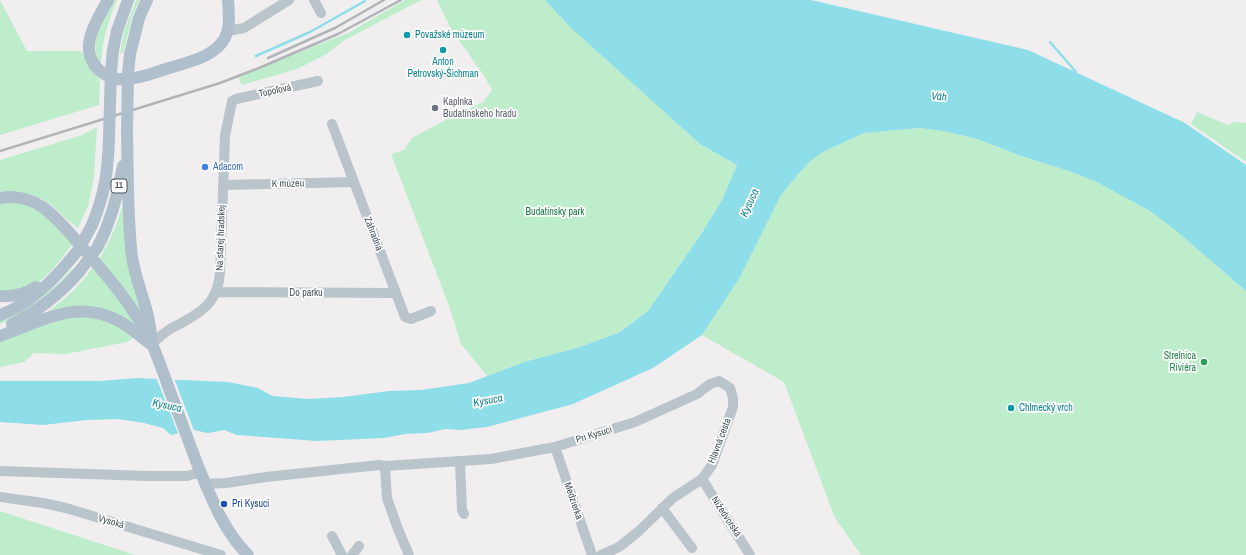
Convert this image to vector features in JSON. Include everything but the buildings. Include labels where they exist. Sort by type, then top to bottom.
[{"type":"main road","points":[[108,0],[94,25],[89,40],[90,56],[96,68],[102,73],[120,80],[139,77],[200,58],[215,49],[223,40],[228,31],[228,0]]},
{"type":"main road","name":"11","points":[[0,315],[18,306],[43,289],[66,266],[79,249],[92,225],[102,199],[108,161],[113,50],[117,31],[128,0]]},
{"type":"main road","name":"11","points":[[0,329],[25,317],[59,294],[79,272],[97,248],[110,221],[118,192],[127,131],[128,73],[130,54],[139,18],[147,0]]},
{"type":"main road","points":[[127,131],[132,257],[141,297],[151,325],[152,344]]},
{"type":"main road","points":[[0,198],[20,197],[36,202],[48,210],[120,291],[133,309],[152,344],[205,484],[217,510],[246,555]]},
{"type":"main road","points":[[0,296],[14,296],[30,291],[66,266]]},
{"type":"main road","points":[[0,336],[56,314],[79,311],[96,312],[119,321],[152,344]]},
{"type":"street","points":[[228,31],[244,28],[289,0]]},
{"type":"street","points":[[314,0],[321,13]]},
{"type":"street","name":"Topoľová","points":[[232,101],[236,98],[318,81]]},
{"type":"street","name":"Na starej hradskej","points":[[152,344],[166,331],[204,309],[216,292],[220,273],[225,136],[232,101]]},
{"type":"street","name":"Záhradná","points":[[332,124],[405,317],[411,319],[431,311]]},
{"type":"street","name":"K múzeu","points":[[223,185],[354,182]]},
{"type":"street","name":"Do parku","points":[[216,292],[396,293]]},
{"type":"street","name":"Pri Kysuci","points":[[205,484],[226,483],[266,477],[378,465],[385,466],[491,459],[555,447],[636,422],[697,394],[710,384],[720,380]]},
{"type":"street","name":"Hlavná cesta","points":[[601,555],[619,547],[639,531],[673,498],[702,479],[712,464],[733,407],[732,392],[726,384],[720,380]]},
{"type":"street","name":"Medzierka","points":[[555,447],[592,555]]},
{"type":"street","points":[[460,462],[462,510],[464,514]]},
{"type":"street","points":[[385,466],[387,498],[409,555]]},
{"type":"street","points":[[0,471],[147,476],[187,476],[201,472]]},
{"type":"street","name":"Nižedvorská","points":[[702,479],[750,555]]},
{"type":"street","name":"Vysoká","points":[[0,497],[66,508],[221,555]]},
{"type":"street","points":[[662,508],[692,548]]},
{"type":"street","points":[[332,536],[342,555]]},
{"type":"street","points":[[352,555],[359,546]]},
{"type":"green space","points":[[0,0],[27,51],[81,51],[100,81],[99,105],[0,135]]},
{"type":"green space","points":[[114,0],[117,0],[106,31],[101,64],[97,56],[96,40],[101,24]]},
{"type":"green space","points":[[136,0],[140,0],[133,14],[123,53],[120,53],[124,31]]},
{"type":"green space","points":[[405,0],[421,0],[343,41],[327,54],[297,69],[242,85],[238,76],[348,33]]},
{"type":"green space","name":"Budatínsky park","points":[[437,0],[545,0],[570,27],[700,144],[737,165],[722,200],[703,231],[648,311],[620,332],[580,347],[524,362],[487,376],[461,344],[449,306],[391,154],[404,150],[412,138],[483,102],[492,90],[483,74],[451,29]]},
{"type":"green space","points":[[1197,112],[1228,125],[1234,122],[1246,123],[1246,162],[1191,124]]},
{"type":"green space","points":[[97,127],[94,178],[88,206],[78,228],[44,200],[23,192],[0,192],[0,160],[82,135]]},
{"type":"green space","points":[[920,128],[943,131],[976,139],[1095,181],[1150,211],[1175,230],[1246,291],[1246,555],[861,555],[835,518],[784,382],[702,335],[739,279],[781,195],[808,163],[823,152],[864,133]]},
{"type":"green space","points":[[13,202],[30,206],[44,214],[73,243],[47,275],[34,285],[25,289],[0,293],[0,203]]},
{"type":"green space","points":[[123,205],[148,324],[99,259],[113,233]]},
{"type":"green space","points":[[93,267],[117,294],[140,331],[121,318],[46,313],[72,292]]},
{"type":"green space","points":[[72,269],[74,269],[69,276],[41,301],[19,315],[0,324],[0,321],[36,302],[59,283]]},
{"type":"green space","points":[[76,315],[110,321],[135,337],[127,342],[66,354],[34,353],[24,362],[0,367],[0,339]]},
{"type":"green space","points":[[0,511],[135,555],[0,555]]},
{"type":"water","points":[[545,0],[811,0],[1028,50],[1185,123],[1246,165],[1246,291],[1175,230],[1150,211],[1095,181],[1021,156],[977,139],[943,131],[920,128],[864,133],[823,152],[808,163],[781,195],[739,279],[702,335],[653,368],[573,404],[487,427],[460,430],[445,429],[428,433],[405,434],[384,438],[317,441],[237,435],[224,430],[208,433],[193,430],[171,435],[163,428],[118,419],[87,420],[43,425],[0,422],[0,381],[100,381],[136,378],[228,382],[258,388],[272,396],[309,399],[343,397],[389,391],[421,390],[469,383],[524,362],[580,347],[620,332],[648,311],[703,231],[722,200],[737,165],[700,144],[570,27]]},
{"type":"pier","points":[[156,377],[174,378],[195,433],[179,436]]},
{"type":"waterway","points":[[256,56],[310,32],[365,1]]},
{"type":"waterway","points":[[1050,42],[1076,72]]},
{"type":"railway","points":[[268,58],[335,28],[384,0]]},
{"type":"railway","points":[[0,151],[220,83],[338,34],[401,0]]},
{"type":"place","name":"Považské múzeum","points":[[407,35]]},
{"type":"place","name":"Anton Petrovský-Šichman","points":[[443,50]]},
{"type":"place","name":"Kaplnka Budatínskeho hradu","points":[[435,108]]},
{"type":"place","name":"Adacom","points":[[205,167]]},
{"type":"place","name":"Strelnica Riviéra","points":[[1204,362]]},
{"type":"place","name":"Chlmecký vrch","points":[[1011,408]]},
{"type":"place","name":"Pri Kysuci","points":[[224,504]]},
{"type":"water label","name":"Váh","points":[[939,97]]},
{"type":"water label","name":"Kysuca","points":[[750,203]]},
{"type":"water label","name":"Kysuca","points":[[488,401]]},
{"type":"water label","name":"Kysuca","points":[[167,406]]}]
